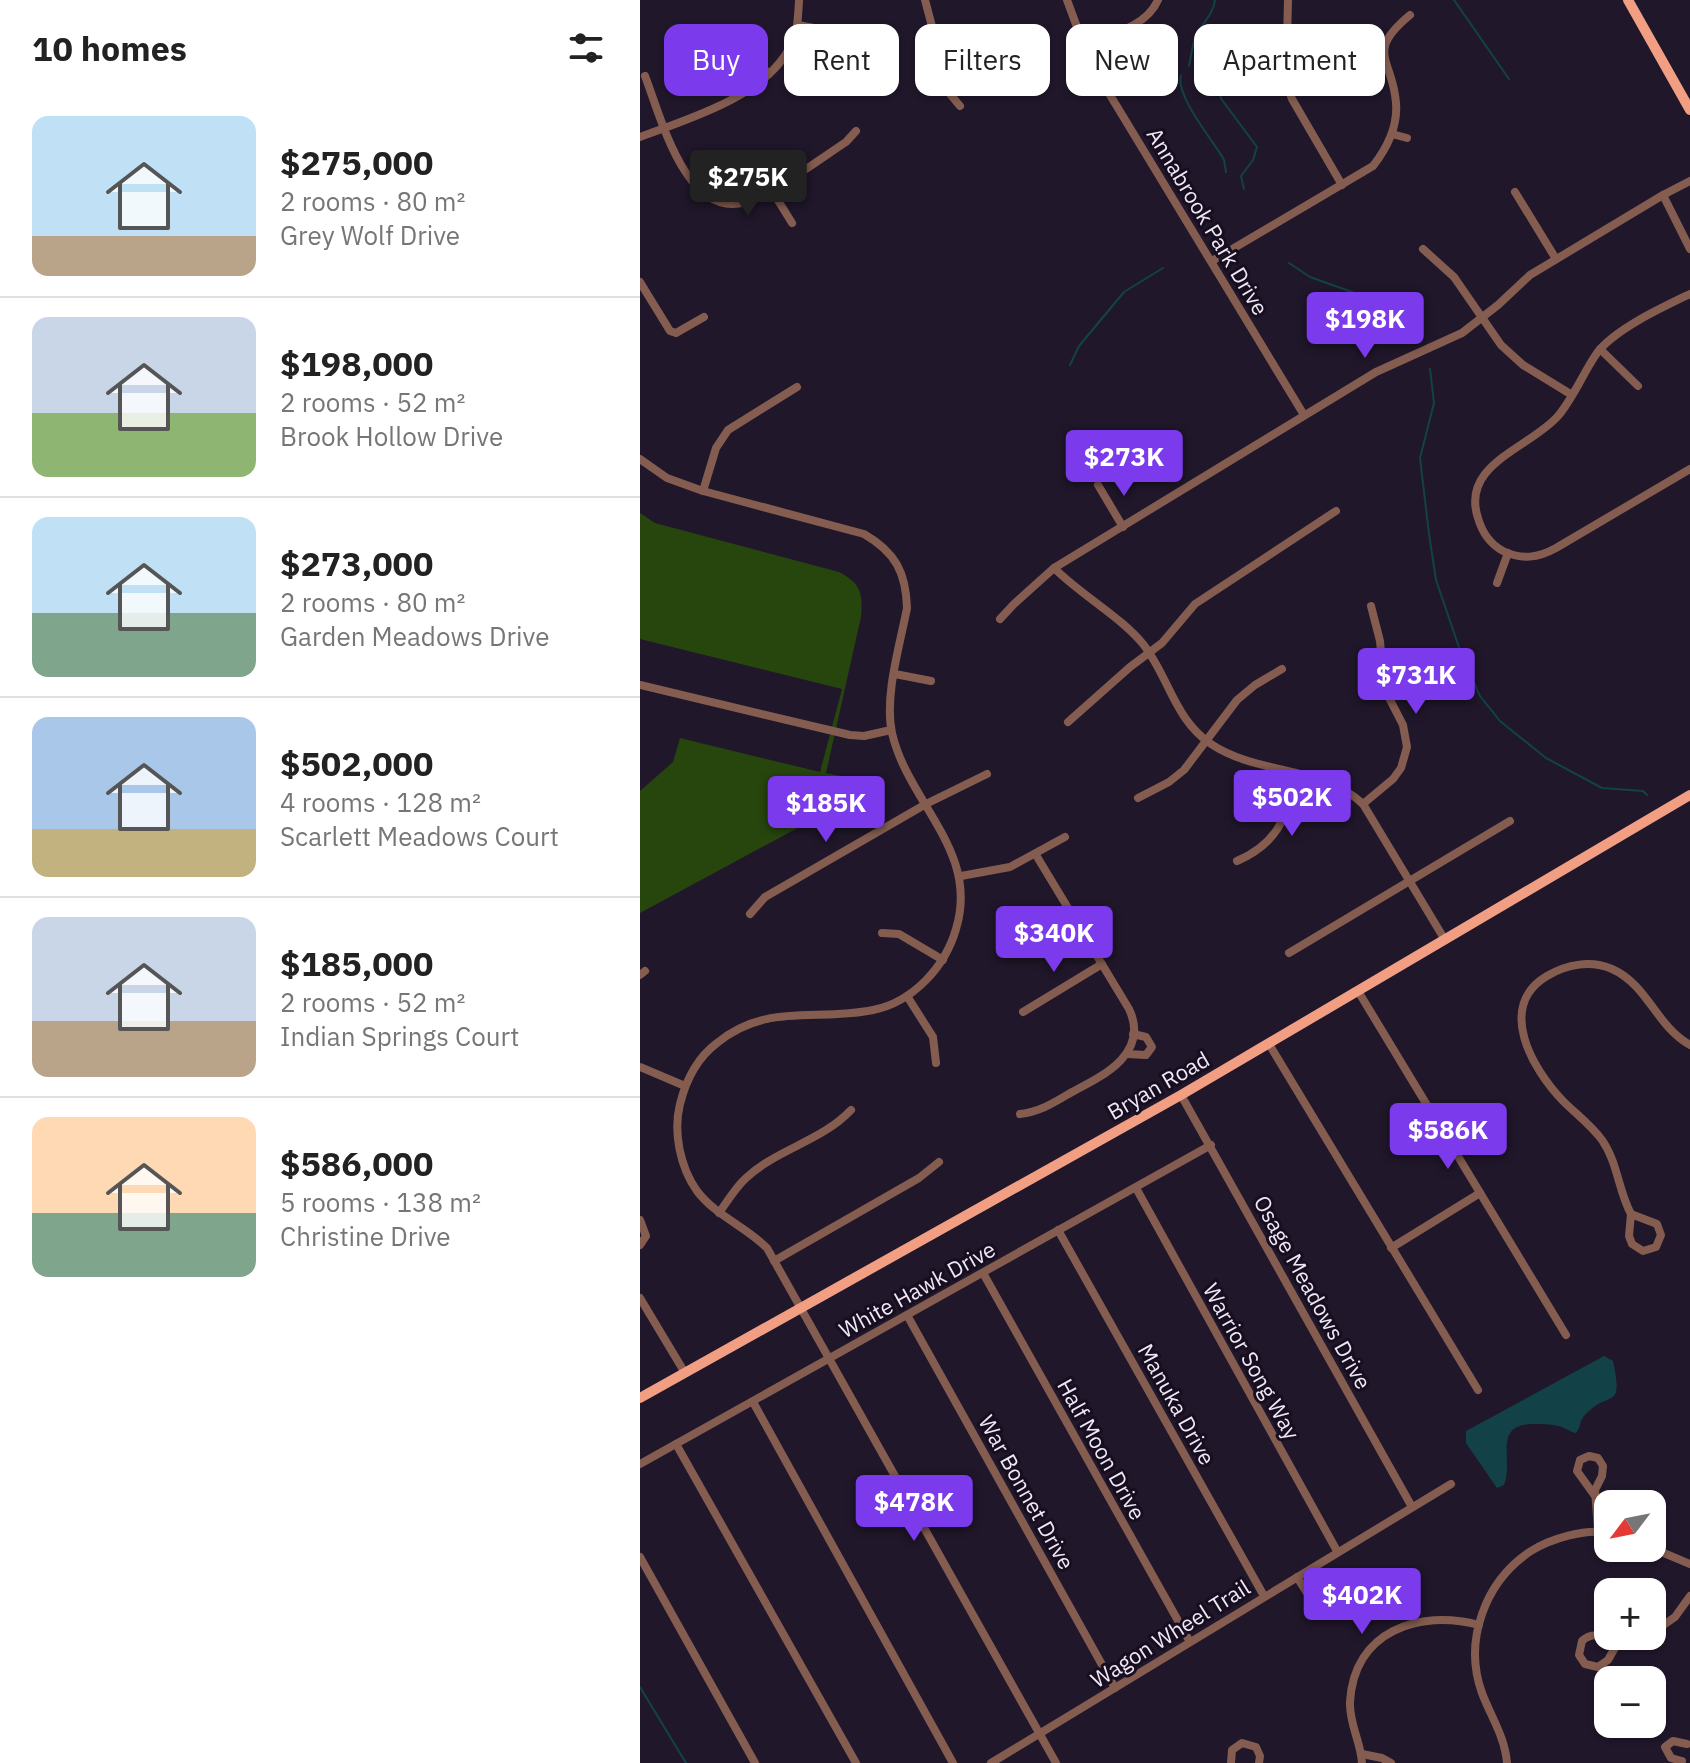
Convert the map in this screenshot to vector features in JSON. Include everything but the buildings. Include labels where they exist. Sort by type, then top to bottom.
[{"type":"main road","points":[[1628,0],[1690,110]]},
{"type":"main road","name":"Bryan Road","points":[[640,1398],[1181,1095],[1690,795]]},
{"type":"street","points":[[798,24],[799,0]]},
{"type":"street","points":[[925,0],[950,94],[960,106]]},
{"type":"street","name":"Annabrook Park Drive","points":[[1067,0],[1075,24]]},
{"type":"street","points":[[1137,24],[1155,8],[1158,0]]},
{"type":"street","points":[[1288,0],[1286,82],[1292,99],[1342,185]]},
{"type":"street","points":[[1212,261],[1373,166],[1387,147],[1397,106],[1385,65],[1385,46],[1391,31],[1410,15]]},
{"type":"street","points":[[640,137],[722,105],[769,74],[784,56]]},
{"type":"street","points":[[645,76],[683,168],[693,185],[706,197],[719,203],[736,204],[754,199],[846,142],[856,131]]},
{"type":"street","name":"Annabrook Park Drive","points":[[1112,96],[1304,415]]},
{"type":"street","points":[[1392,134],[1407,138]]},
{"type":"street","points":[[1000,619],[1054,568],[1376,372],[1446,342],[1481,319],[1530,275],[1690,181]]},
{"type":"street","points":[[771,189],[792,223]]},
{"type":"street","points":[[1515,192],[1556,259]]},
{"type":"street","points":[[1663,195],[1690,249]]},
{"type":"street","points":[[1423,249],[1454,277],[1501,345],[1523,365],[1572,395]]},
{"type":"street","points":[[640,282],[670,331],[683,331],[704,317]]},
{"type":"street","points":[[1690,294],[1618,335],[1600,349],[1572,395],[1550,423],[1485,472],[1474,502],[1483,533],[1496,547],[1521,557],[1545,554],[1690,469]]},
{"type":"street","points":[[1600,349],[1638,386]]},
{"type":"street","points":[[703,491],[716,448],[728,430],[797,387]]},
{"type":"street","points":[[640,459],[667,478],[703,491],[864,534],[887,549],[902,575],[907,608],[889,705],[891,730],[903,764],[948,845],[961,876],[957,928],[943,960],[926,981],[907,996],[870,1011],[778,1015],[743,1024],[705,1053],[685,1086],[677,1116],[677,1137],[683,1162],[696,1189],[719,1213],[756,1237],[774,1261],[1056,1763]]},
{"type":"street","points":[[1098,485],[1123,527]]},
{"type":"street","points":[[1068,722],[1162,643],[1195,604],[1336,511]]},
{"type":"street","points":[[1497,583],[1508,553]]},
{"type":"street","points":[[1054,568],[1133,634],[1149,653],[1182,715],[1195,732],[1222,751],[1342,788],[1363,804],[1445,940]]},
{"type":"street","points":[[1363,804],[1393,779],[1401,768],[1407,747],[1403,725],[1384,688],[1380,641],[1371,606]]},
{"type":"street","points":[[1138,798],[1169,782],[1184,770],[1245,692],[1282,669]]},
{"type":"street","points":[[895,674],[931,681]]},
{"type":"street","points":[[640,685],[850,735],[864,736],[891,730]]},
{"type":"street","points":[[750,914],[765,897],[926,804],[987,774]]},
{"type":"street","points":[[1237,861],[1266,845],[1279,829],[1298,775]]},
{"type":"street","points":[[1289,953],[1510,821]]},
{"type":"street","points":[[961,876],[1010,867],[1065,837]]},
{"type":"street","points":[[1020,1114],[1035,1112],[1113,1069],[1127,1054],[1133,1034],[1132,1015],[1036,855]]},
{"type":"street","points":[[882,933],[899,934],[943,960]]},
{"type":"street","points":[[1023,1012],[1102,964]]},
{"type":"street","points":[[1631,1214],[1657,1224],[1661,1235],[1656,1247],[1643,1251],[1632,1244],[1629,1236],[1631,1214],[1617,1169],[1591,1127],[1562,1100],[1533,1059],[1520,1022],[1523,1002],[1532,987],[1550,974],[1580,965],[1602,966],[1637,985],[1660,1020],[1679,1039],[1690,1045]]},
{"type":"street","points":[[1358,991],[1566,1335]]},
{"type":"street","points":[[907,996],[933,1037],[936,1063]]},
{"type":"street","points":[[1127,1054],[1146,1055],[1152,1047],[1146,1037],[1133,1034]]},
{"type":"street","points":[[1269,1044],[1478,1390]]},
{"type":"street","points":[[640,1067],[685,1086]]},
{"type":"street","name":"Osage Meadows Drive","points":[[1181,1095],[1412,1507]]},
{"type":"street","points":[[719,1213],[744,1179],[837,1125],[851,1110]]},
{"type":"street","name":"White Hawk Drive","points":[[640,1464],[1211,1145]]},
{"type":"street","points":[[774,1261],[919,1178],[939,1162]]},
{"type":"street","name":"Warrior Song Way","points":[[1136,1188],[1337,1551]]},
{"type":"street","points":[[1391,1248],[1480,1193]]},
{"type":"street","points":[[640,1220],[646,1236],[640,1245]]},
{"type":"street","name":"Manuka Drive","points":[[1058,1230],[1264,1596]]},
{"type":"street","name":"Half Moon Drive","points":[[983,1273],[1190,1642]]},
{"type":"street","points":[[640,1298],[685,1373]]},
{"type":"street","name":"War Bonnet Drive","points":[[907,1315],[1115,1688]]},
{"type":"street","points":[[753,1402],[953,1763]]},
{"type":"street","points":[[676,1444],[856,1763]]},
{"type":"street","points":[[1589,1456],[1598,1458],[1604,1468],[1595,1496],[1577,1471],[1580,1460],[1589,1456]]},
{"type":"street","name":"Wagon Wheel Trail","points":[[991,1763],[1451,1484]]},
{"type":"street","points":[[1507,1763],[1504,1745],[1483,1695],[1476,1667],[1483,1611],[1495,1588],[1522,1558],[1549,1543],[1594,1534]]},
{"type":"street","points":[[1666,1554],[1690,1564]]},
{"type":"street","points":[[640,1557],[755,1763]]},
{"type":"street","points":[[1297,1577],[1318,1610]]},
{"type":"street","points":[[1666,1623],[1675,1617],[1690,1596]]},
{"type":"street","points":[[1391,1763],[1382,1758],[1362,1758],[1352,1724],[1351,1693],[1359,1669],[1372,1649],[1392,1632],[1421,1620],[1447,1619],[1479,1625]]},
{"type":"street","points":[[1591,1635],[1617,1644],[1608,1660],[1598,1667],[1585,1664],[1579,1655],[1582,1641],[1591,1635]]},
{"type":"street","points":[[1673,1741],[1688,1742],[1682,1762],[1671,1758],[1665,1747],[1673,1741]]},
{"type":"street","points":[[1231,1763],[1232,1750],[1242,1743],[1256,1747],[1259,1763]]},
{"type":"green space","points":[[640,513],[655,523],[839,572],[856,585],[862,601],[861,617],[826,773],[856,779],[866,791],[640,913],[640,791],[673,762],[680,738],[820,772],[842,689],[640,639]]},
{"type":"shaded area","points":[[1604,1356],[1613,1361],[1617,1388],[1612,1398],[1584,1416],[1576,1433],[1542,1424],[1512,1430],[1508,1437],[1504,1485],[1497,1488],[1466,1443],[1466,1431]]},
{"type":"waterway","points":[[1215,0],[1193,45],[1203,57],[1222,100],[1257,147],[1253,160],[1241,176],[1244,189]]},
{"type":"waterway","points":[[1454,0],[1509,79]]},
{"type":"waterway","points":[[1189,66],[1193,45]]},
{"type":"waterway","points":[[1181,75],[1189,106],[1224,160],[1226,172]]},
{"type":"waterway","points":[[1289,263],[1310,277],[1394,307],[1413,334]]},
{"type":"waterway","points":[[1070,365],[1079,346],[1124,292],[1163,268]]},
{"type":"waterway","points":[[1430,369],[1434,403],[1420,458],[1436,580],[1463,659],[1480,696],[1500,721],[1546,758],[1602,788],[1643,791],[1647,795]]},
{"type":"waterway","points":[[640,1687],[686,1763]]}]
